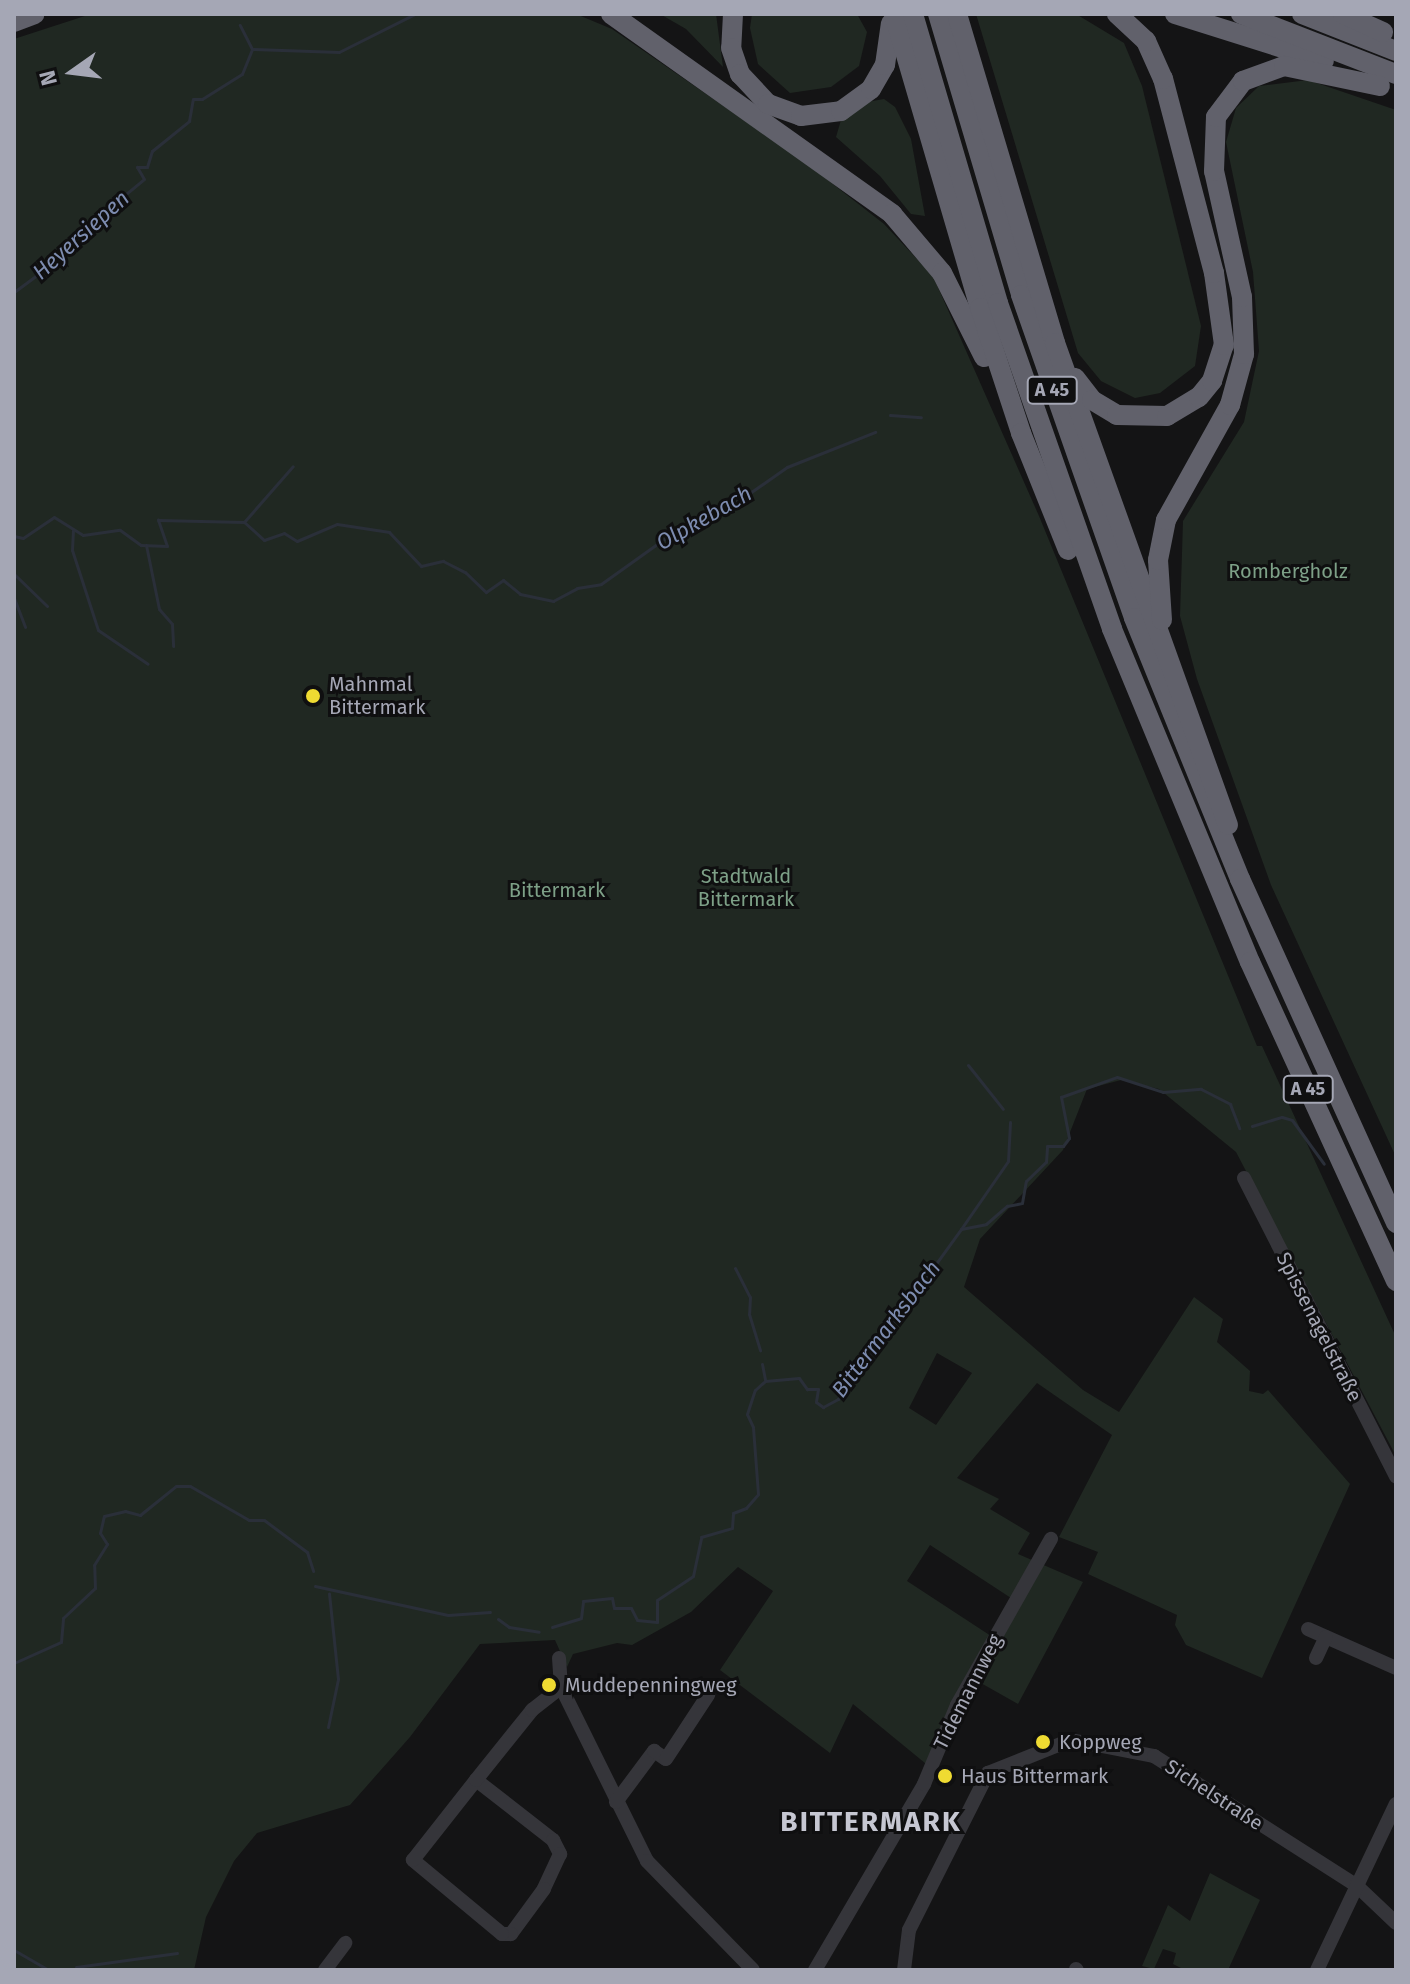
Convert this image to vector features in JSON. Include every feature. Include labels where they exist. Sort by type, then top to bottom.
[{"type":"highway","points":[[14,22],[35,14]]},
{"type":"highway","points":[[611,14],[871,198],[911,233],[953,292],[1021,433],[1076,567],[1112,629]]},
{"type":"highway","points":[[733,14],[731,48],[748,87],[778,109],[813,116],[841,111],[871,89],[885,65],[892,14]]},
{"type":"highway","points":[[892,14],[941,182],[1021,433]]},
{"type":"highway","name":"A 45","points":[[913,14],[1007,330],[1112,629],[1168,766],[1396,1281]]},
{"type":"highway","name":"A 45","points":[[938,14],[1057,402],[1196,755],[1251,906],[1396,1223]]},
{"type":"highway","points":[[957,14],[1055,343],[1175,674]]},
{"type":"highway","points":[[1055,343],[1092,400],[1117,415],[1143,419],[1167,416],[1199,397],[1212,381],[1224,345],[1214,273],[1163,79],[1146,41],[1117,14]]},
{"type":"highway","points":[[1175,14],[1391,84]]},
{"type":"highway","points":[[1241,14],[1391,84]]},
{"type":"highway","points":[[1302,14],[1396,51]]},
{"type":"highway","points":[[1343,14],[1396,38]]},
{"type":"highway","points":[[1196,755],[1160,602],[1162,533],[1175,497],[1230,405],[1246,341],[1242,297],[1214,171],[1216,117],[1231,91],[1269,68],[1303,66],[1391,84]]},
{"type":"street","name":"Spissenagelstraße","points":[[1244,1178],[1396,1476]]},
{"type":"street","name":"Tidemannweg","points":[[815,1970],[924,1784],[957,1705],[1051,1539]]},
{"type":"street","points":[[1308,1629],[1396,1668]]},
{"type":"street","points":[[1316,1658],[1326,1637]]},
{"type":"street","points":[[559,1658],[561,1687],[647,1861],[753,1970]]},
{"type":"street","points":[[476,1780],[558,1846],[558,1860],[544,1889],[518,1929],[502,1934],[409,1866],[476,1780],[532,1710],[561,1687]]},
{"type":"street","points":[[616,1802],[654,1751],[666,1759],[708,1695]]},
{"type":"street","name":"Sichelstraße","points":[[904,1970],[909,1930],[988,1773],[1061,1741],[1121,1746],[1154,1756],[1356,1885],[1396,1923]]},
{"type":"street","points":[[1317,1970],[1396,1804]]},
{"type":"street","points":[[325,1970],[345,1943]]},
{"type":"green space","name":"Stadtwald Bittermark","points":[[91,14],[576,14],[612,29],[806,163],[884,224],[933,276],[1039,516],[1257,1046],[1262,1046],[1396,1337],[1396,1456],[1236,1152],[1159,1089],[1121,1080],[1087,1089],[1063,1150],[980,1239],[964,1287],[1083,1390],[1119,1412],[1194,1297],[1223,1319],[1217,1342],[1250,1371],[1249,1391],[1263,1394],[1268,1390],[1350,1484],[1262,1678],[1186,1645],[1175,1625],[1177,1615],[1088,1574],[1098,1552],[1059,1537],[1112,1435],[1037,1383],[957,1478],[999,1499],[990,1509],[1030,1533],[1018,1554],[1083,1582],[1018,1704],[972,1678],[931,1768],[853,1704],[830,1753],[720,1670],[773,1591],[738,1567],[691,1612],[632,1645],[617,1643],[573,1654],[567,1667],[555,1640],[480,1644],[410,1737],[350,1805],[257,1833],[234,1861],[206,1917],[194,1970],[14,1970],[14,39]],"holes":[[[937,1353],[972,1373],[936,1425],[909,1408]],[[930,1545],[1011,1598],[991,1636],[907,1581]]]},
{"type":"green space","points":[[660,14],[716,14],[723,67],[686,29]]},
{"type":"green space","points":[[752,14],[857,14],[867,32],[859,66],[831,87],[790,93],[758,64],[750,28]]},
{"type":"green space","points":[[976,14],[1076,14],[1124,43],[1142,86],[1201,326],[1195,366],[1160,393],[1135,398],[1101,381],[1078,353]]},
{"type":"green space","name":"Rombergholz","points":[[1308,80],[1396,110],[1396,1157],[1271,885],[1197,679],[1180,616],[1183,521],[1244,422],[1259,351],[1253,272],[1226,142],[1236,108],[1259,86]]},
{"type":"green space","points":[[884,99],[895,107],[911,139],[925,216],[911,214],[880,176],[836,137],[841,120],[867,102]]},
{"type":"green space","points":[[1210,1873],[1260,1900],[1228,1970],[1185,1970],[1173,1964],[1176,1953],[1163,1949],[1154,1969],[1142,1966],[1168,1905],[1190,1921]]},
{"type":"waterway","name":"Heyersiepen","points":[[252,49],[339,52],[415,14]]},
{"type":"waterway","name":"Heyersiepen","points":[[14,292],[68,252],[70,241],[86,234],[92,222],[144,179],[137,167],[147,167],[152,151],[189,121],[193,99],[202,99],[242,74],[252,49],[240,25]]},
{"type":"waterway","name":"Olpkebach","points":[[890,415],[921,417]]},
{"type":"waterway","name":"Olpkebach","points":[[14,536],[23,538],[54,517],[83,535],[120,530],[141,545],[167,546],[158,520],[244,522],[264,540],[284,533],[297,541],[337,524],[389,532],[421,566],[443,561],[465,572],[486,592],[503,580],[520,594],[553,601],[577,588],[601,584],[671,534],[734,504],[787,467],[875,432]]},
{"type":"waterway","points":[[244,522],[293,466]]},
{"type":"waterway","points":[[73,530],[72,550],[98,630],[148,664]]},
{"type":"waterway","points":[[146,545],[159,609],[172,624],[173,646]]},
{"type":"waterway","points":[[14,574],[47,606]]},
{"type":"waterway","points":[[14,598],[25,627]]},
{"type":"waterway","points":[[968,1065],[1003,1109]]},
{"type":"waterway","name":"Bittermarksbach","points":[[552,1627],[581,1618],[583,1601],[612,1598],[614,1608],[631,1608],[637,1620],[657,1622],[657,1600],[693,1576],[701,1537],[732,1528],[733,1513],[746,1508],[758,1494],[753,1427],[747,1414],[755,1390],[765,1381],[799,1378],[807,1389],[818,1389],[816,1402],[823,1407],[838,1399],[961,1229],[986,1224],[1007,1206],[1022,1203],[1026,1181],[1046,1162],[1047,1146],[1063,1146],[1069,1138],[1061,1097],[1117,1077],[1163,1092],[1201,1089],[1230,1104],[1239,1128]]},
{"type":"waterway","name":"Bittermarksbach","points":[[1252,1126],[1282,1117],[1292,1120],[1324,1164]]},
{"type":"waterway","points":[[961,1229],[1008,1161],[1010,1122]]},
{"type":"waterway","points":[[735,1268],[750,1297],[749,1314],[760,1350]]},
{"type":"waterway","points":[[762,1364],[765,1380]]},
{"type":"waterway","name":"Bittermarksbach","points":[[14,1663],[61,1642],[63,1618],[95,1588],[94,1565],[107,1544],[100,1533],[104,1516],[125,1511],[140,1515],[176,1486],[190,1486],[249,1520],[264,1520],[307,1552],[313,1571]]},
{"type":"waterway","name":"Bittermarksbach","points":[[315,1586],[448,1615],[490,1612]]},
{"type":"waterway","points":[[328,1727],[338,1679],[329,1593]]},
{"type":"waterway","name":"Bittermarksbach","points":[[498,1619],[509,1627],[539,1632]]},
{"type":"waterway","points":[[14,1950],[47,1969],[65,1970]]},
{"type":"waterway","points":[[76,1967],[177,1953]]},
{"type":"place","name":"Mahnmal Bittermark","points":[[313,696]]},
{"type":"place","name":"Muddepenningweg","points":[[549,1685]]},
{"type":"place","name":"Koppweg","points":[[1043,1742]]},
{"type":"place","name":"Haus Bittermark","points":[[945,1776]]},
{"type":"district","name":"BITTERMARK","points":[[871,1822]]},
{"type":"park label","name":"Bittermark","points":[[557,890]]}]
